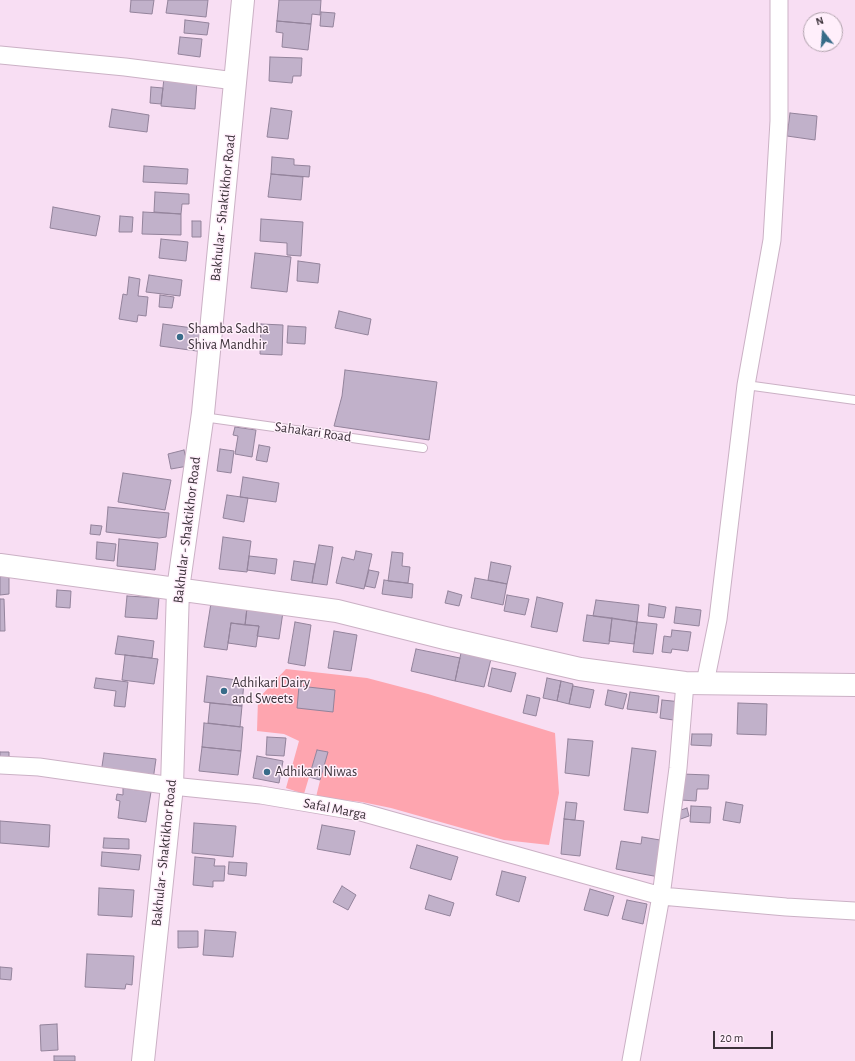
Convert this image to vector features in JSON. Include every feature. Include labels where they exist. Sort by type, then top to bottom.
[{"type":"street","name":"Bakhular - Shaktikhor Road","points":[[144,1061],[172,786],[178,589],[202,417],[243,0]]},
{"type":"street","points":[[630,1061],[661,896],[678,768],[695,683],[718,619],[746,385],[772,240],[778,121],[779,0]]},
{"type":"street","points":[[0,55],[125,67],[235,80]]},
{"type":"street","points":[[0,565],[337,611],[452,640],[580,669],[695,683],[855,686]]},
{"type":"street","name":"Safal Marga","points":[[0,764],[39,767],[172,786],[261,795],[361,812],[661,896],[786,907],[855,911]]},
{"type":"lane","points":[[746,385],[855,400]]},
{"type":"lane","name":"Sahakari Road","points":[[202,417],[424,448]]},
{"type":"shaded area","points":[[286,669],[367,678],[428,694],[555,733],[559,793],[549,845],[504,840],[391,808],[362,802],[316,797],[327,752],[317,750],[304,794],[286,788],[299,741],[284,734],[257,731],[258,699]]},
{"type":"building","points":[[131,0],[154,0],[152,14],[130,12]]},
{"type":"building","points":[[168,0],[208,0],[206,17],[166,13]]},
{"type":"building","points":[[279,0],[321,0],[320,15],[312,14],[311,24],[277,21]]},
{"type":"building","points":[[321,12],[335,13],[333,27],[320,26]]},
{"type":"building","points":[[185,20],[209,23],[207,35],[184,33]]},
{"type":"building","points":[[277,21],[311,24],[308,50],[282,47],[283,33],[276,32]]},
{"type":"building","points":[[180,37],[202,39],[200,57],[178,54]]},
{"type":"building","points":[[270,57],[302,58],[301,76],[293,76],[292,83],[269,81]]},
{"type":"building","points":[[164,78],[197,81],[195,109],[161,106]]},
{"type":"building","points":[[151,87],[163,88],[161,104],[150,103]]},
{"type":"building","points":[[271,108],[292,111],[288,139],[267,137]]},
{"type":"building","points":[[112,109],[149,115],[147,132],[109,127]]},
{"type":"building","points":[[790,113],[817,116],[815,140],[787,136]]},
{"type":"building","points":[[272,157],[294,159],[294,165],[310,166],[309,177],[271,174]]},
{"type":"building","points":[[144,166],[188,169],[187,184],[143,182]]},
{"type":"building","points":[[271,174],[303,177],[301,200],[268,197]]},
{"type":"building","points":[[155,192],[189,194],[189,204],[182,204],[181,214],[154,212]]},
{"type":"building","points":[[53,207],[100,216],[96,236],[50,228]]},
{"type":"building","points":[[143,212],[181,214],[181,235],[142,234]]},
{"type":"building","points":[[120,216],[133,217],[132,232],[119,232]]},
{"type":"building","points":[[261,219],[303,222],[301,256],[287,255],[287,243],[260,241]]},
{"type":"building","points":[[192,221],[201,221],[201,237],[192,237]]},
{"type":"building","points":[[161,239],[188,242],[186,261],[159,258]]},
{"type":"building","points":[[255,253],[291,257],[287,292],[251,288]]},
{"type":"building","points":[[298,261],[320,264],[318,283],[297,281]]},
{"type":"building","points":[[149,275],[182,280],[180,296],[146,292]]},
{"type":"building","points":[[129,277],[140,279],[138,296],[148,297],[146,316],[138,315],[137,322],[119,319],[123,294],[127,295]]},
{"type":"building","points":[[160,295],[174,297],[172,308],[159,307]]},
{"type":"building","points":[[339,311],[371,319],[368,335],[335,328]]},
{"type":"building","name":"Shamba Sadha Shiva Mandhir","points":[[163,324],[200,329],[197,351],[160,346]]},
{"type":"building","points":[[261,324],[283,325],[282,355],[260,354]]},
{"type":"building","points":[[288,326],[306,327],[305,344],[287,343]]},
{"type":"building","points":[[345,370],[437,382],[429,440],[334,426],[342,396]]},
{"type":"building","points":[[235,427],[256,430],[252,457],[235,454],[238,436],[233,435]]},
{"type":"building","points":[[259,445],[270,447],[267,462],[256,460]]},
{"type":"building","points":[[220,449],[234,451],[231,473],[217,471]]},
{"type":"building","points":[[184,450],[188,466],[171,469],[168,454]]},
{"type":"building","points":[[123,473],[171,480],[165,510],[118,502]]},
{"type":"building","points":[[243,477],[279,483],[276,502],[240,497]]},
{"type":"building","points":[[227,495],[248,498],[244,522],[223,518]]},
{"type":"building","points":[[108,507],[169,513],[166,537],[159,538],[106,532]]},
{"type":"building","points":[[91,525],[102,526],[100,535],[90,534]]},
{"type":"building","points":[[223,537],[251,541],[247,572],[219,569]]},
{"type":"building","points":[[119,539],[158,543],[155,570],[117,566]]},
{"type":"building","points":[[97,542],[116,544],[114,561],[96,559]]},
{"type":"building","points":[[319,545],[333,547],[327,585],[312,583]]},
{"type":"building","points":[[356,551],[372,554],[364,589],[336,583],[342,557],[354,560]]},
{"type":"building","points":[[392,552],[403,553],[402,566],[410,567],[408,583],[388,581]]},
{"type":"building","points":[[249,556],[277,559],[275,574],[247,570]]},
{"type":"building","points":[[294,561],[315,564],[312,583],[291,580]]},
{"type":"building","points":[[491,562],[511,566],[507,584],[488,580]]},
{"type":"building","points":[[369,570],[379,572],[375,588],[365,586]]},
{"type":"building","points":[[0,574],[9,574],[9,594],[0,595]]},
{"type":"building","points":[[475,578],[507,584],[503,605],[471,598]]},
{"type":"building","points":[[384,580],[413,584],[412,598],[382,594]]},
{"type":"building","points":[[57,590],[71,591],[70,608],[56,607]]},
{"type":"building","points":[[448,591],[462,595],[459,606],[445,603]]},
{"type":"building","points":[[507,595],[529,599],[525,615],[504,611]]},
{"type":"building","points":[[127,596],[159,598],[157,619],[125,617]]},
{"type":"building","points":[[537,597],[563,603],[557,632],[531,627]]},
{"type":"building","points":[[0,599],[4,599],[5,631],[0,631]]},
{"type":"building","points":[[596,600],[639,605],[637,622],[593,616]]},
{"type":"building","points":[[211,603],[247,608],[245,625],[231,623],[227,650],[204,647]]},
{"type":"building","points":[[649,604],[666,607],[664,618],[648,616]]},
{"type":"building","points":[[676,607],[701,610],[699,626],[674,623]]},
{"type":"building","points":[[247,608],[283,612],[279,639],[257,636],[259,626],[245,625]]},
{"type":"building","points":[[587,615],[612,618],[609,644],[583,641]]},
{"type":"building","points":[[612,618],[637,622],[634,644],[609,641]]},
{"type":"building","points":[[295,622],[311,625],[305,666],[288,663]]},
{"type":"building","points":[[637,622],[657,624],[653,654],[633,652]]},
{"type":"building","points":[[231,623],[259,626],[256,647],[228,643]]},
{"type":"building","points":[[672,630],[691,632],[688,651],[672,649],[671,653],[662,652],[664,636],[671,637]]},
{"type":"building","points":[[334,631],[357,635],[351,671],[328,668]]},
{"type":"building","points":[[118,636],[154,641],[152,658],[115,654]]},
{"type":"building","points":[[416,649],[460,658],[455,681],[411,671]]},
{"type":"building","points":[[461,653],[491,659],[484,687],[455,681]]},
{"type":"building","points":[[125,655],[158,659],[154,684],[122,680]]},
{"type":"building","points":[[492,668],[516,673],[511,692],[488,686]]},
{"type":"building","name":"Adhikari Dairy and Sweets","points":[[207,676],[244,681],[242,706],[204,702]]},
{"type":"building","points":[[96,678],[128,682],[125,707],[114,706],[116,691],[94,688]]},
{"type":"building","points":[[547,678],[561,681],[557,701],[543,698]]},
{"type":"building","points":[[561,681],[573,684],[569,704],[557,701]]},
{"type":"building","points":[[299,686],[335,690],[333,712],[297,708]]},
{"type":"building","points":[[573,686],[594,690],[590,708],[569,704]]},
{"type":"building","points":[[608,690],[627,694],[623,709],[605,705]]},
{"type":"building","points":[[630,692],[659,696],[657,713],[627,709]]},
{"type":"building","points":[[527,695],[540,698],[536,716],[523,713]]},
{"type":"building","points":[[662,700],[682,702],[680,721],[660,718]]},
{"type":"building","points":[[210,703],[242,706],[240,727],[208,723]]},
{"type":"building","points":[[738,703],[767,704],[766,735],[737,734]]},
{"type":"building","points":[[204,723],[243,727],[241,751],[202,747]]},
{"type":"building","points":[[692,734],[712,734],[711,746],[691,745]]},
{"type":"building","points":[[267,737],[286,738],[284,756],[266,755]]},
{"type":"building","points":[[568,739],[593,741],[589,776],[565,773]]},
{"type":"building","points":[[202,747],[241,751],[238,775],[199,771]]},
{"type":"building","points":[[632,748],[656,751],[648,813],[624,810]]},
{"type":"building","points":[[317,750],[328,752],[320,780],[309,777]]},
{"type":"building","points":[[0,752],[9,752],[9,759],[0,759]]},
{"type":"building","points":[[104,753],[156,759],[153,780],[101,773]]},
{"type":"building","name":"Adhikari Niwas","points":[[257,756],[283,761],[279,783],[253,778]]},
{"type":"building","points":[[682,774],[709,775],[708,789],[697,789],[696,801],[681,800]]},
{"type":"building","points":[[123,788],[151,792],[146,822],[118,818],[120,801],[116,800],[117,794],[123,795]]},
{"type":"building","points":[[566,802],[577,803],[575,820],[564,819]]},
{"type":"building","points":[[726,802],[743,805],[740,823],[723,820]]},
{"type":"building","points":[[691,806],[711,807],[710,823],[690,822]]},
{"type":"building","points":[[687,808],[689,816],[678,820],[675,812]]},
{"type":"building","points":[[564,819],[584,821],[580,856],[561,854]]},
{"type":"building","points":[[0,821],[50,825],[49,847],[0,843]]},
{"type":"building","points":[[194,823],[236,826],[233,857],[192,853]]},
{"type":"building","points":[[322,825],[355,831],[350,855],[317,849]]},
{"type":"building","points":[[642,837],[666,841],[659,877],[616,869],[621,841],[641,844]]},
{"type":"building","points":[[104,838],[129,839],[129,849],[103,848]]},
{"type":"building","points":[[417,845],[458,857],[451,880],[410,868]]},
{"type":"building","points":[[102,852],[141,855],[139,870],[101,866]]},
{"type":"building","points":[[195,857],[215,859],[214,866],[225,866],[224,881],[213,881],[213,887],[193,885]]},
{"type":"building","points":[[229,862],[247,863],[246,876],[228,874]]},
{"type":"building","points":[[502,871],[526,877],[519,902],[496,895]]},
{"type":"building","points":[[342,886],[356,895],[348,910],[333,902]]},
{"type":"building","points":[[99,888],[134,890],[132,917],[98,915]]},
{"type":"building","points":[[590,889],[614,896],[608,916],[584,910]]},
{"type":"building","points":[[429,895],[454,903],[450,916],[425,909]]},
{"type":"building","points":[[627,900],[647,904],[643,924],[622,919]]},
{"type":"building","points":[[205,930],[236,932],[233,957],[203,955]]},
{"type":"building","points":[[178,931],[198,931],[198,947],[178,948]]},
{"type":"building","points":[[87,954],[134,956],[132,985],[126,984],[125,989],[85,987]]},
{"type":"building","points":[[0,967],[12,968],[11,980],[0,979]]},
{"type":"building","points":[[57,1024],[58,1050],[41,1051],[40,1025]]},
{"type":"building","points":[[54,1056],[75,1056],[75,1061],[54,1061]]},
{"type":"place","name":"Shamba Sadha Shiva Mandhir","points":[[180,337]]},
{"type":"place","name":"Adhikari Dairy and Sweets","points":[[224,691]]},
{"type":"place","name":"Adhikari Niwas","points":[[267,772]]}]
